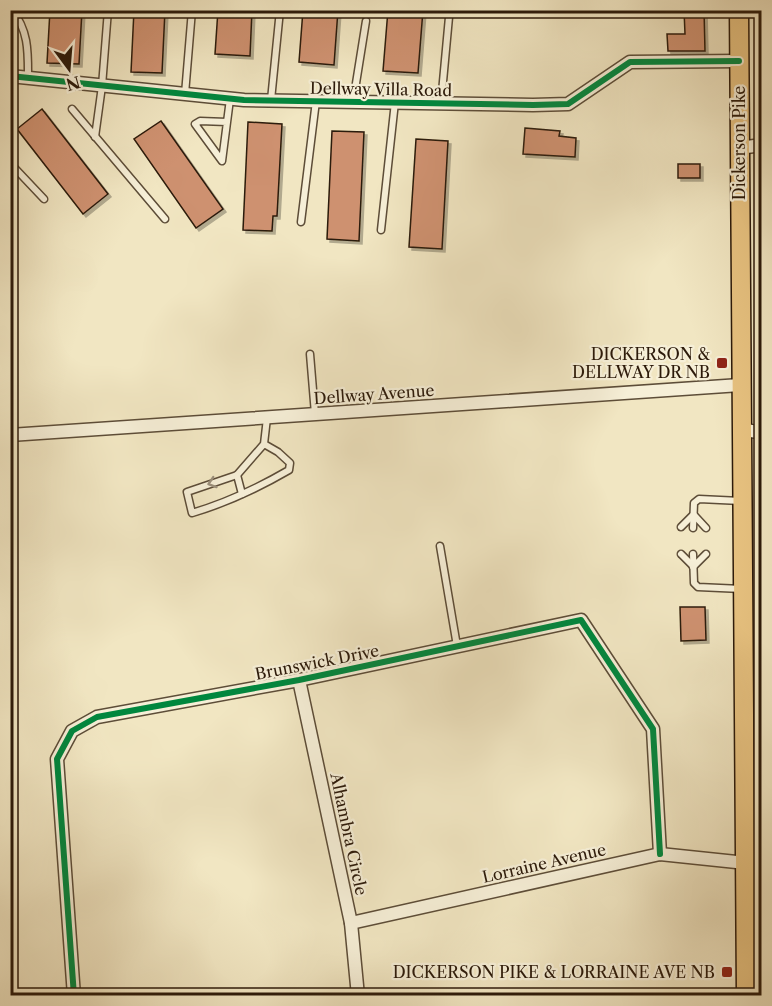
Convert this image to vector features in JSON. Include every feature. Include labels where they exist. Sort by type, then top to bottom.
[{"type":"main road","name":"Dickerson Pike","points":[[739,10],[740,385],[751,863],[751,995]]},
{"type":"street","name":"Dellway Villa Road","points":[[10,76],[230,98],[353,102],[568,104],[630,62],[739,61]]},
{"type":"street","points":[[739,148],[762,145]]},
{"type":"street","name":"Dellway Avenue","points":[[10,435],[740,385]]},
{"type":"street","points":[[741,429],[762,433]]},
{"type":"street","name":"Brunswick Drive","points":[[74,996],[57,759],[72,731],[97,717],[299,680],[581,620],[653,729],[660,854]]},
{"type":"street","name":"Alhambra Circle","points":[[299,680],[351,923],[358,996]]},
{"type":"street","name":"Lorraine Avenue","points":[[351,923],[660,854],[751,863]]},
{"type":"lane","points":[[12,10],[21,21],[28,44],[28,77]]},
{"type":"lane","points":[[95,136],[102,87],[108,10]]},
{"type":"lane","points":[[184,94],[192,10]]},
{"type":"lane","points":[[271,100],[280,10]]},
{"type":"lane","points":[[441,103],[449,16]]},
{"type":"lane","points":[[353,102],[366,21]]},
{"type":"lane","points":[[227,122],[200,121],[195,124],[222,161],[225,141],[230,98]]},
{"type":"lane","points":[[302,222],[316,101]]},
{"type":"lane","points":[[381,230],[395,102]]},
{"type":"lane","points":[[72,109],[165,219]]},
{"type":"lane","points":[[10,163],[44,199]]},
{"type":"lane","points":[[310,354],[315,414]]},
{"type":"lane","points":[[264,444],[278,452],[290,463],[289,470],[213,507],[192,513],[188,492],[237,476],[264,444],[267,417]]},
{"type":"lane","points":[[237,476],[242,494]]},
{"type":"lane","points":[[693,528],[694,503],[699,499],[742,501]]},
{"type":"lane","points":[[681,527],[694,515]]},
{"type":"lane","points":[[694,515],[706,528]]},
{"type":"lane","points":[[440,546],[457,646]]},
{"type":"lane","points":[[681,554],[693,567]]},
{"type":"lane","points":[[693,554],[693,583],[698,587],[743,589]]},
{"type":"lane","points":[[693,567],[706,554]]},
{"type":"building","points":[[50,10],[82,10],[79,64],[47,63]]},
{"type":"building","points":[[134,10],[165,10],[162,73],[131,72]]},
{"type":"building","points":[[218,10],[252,10],[250,56],[215,54]]},
{"type":"building","points":[[303,10],[338,10],[334,65],[299,62]]},
{"type":"building","points":[[388,10],[423,10],[418,73],[383,71]]},
{"type":"building","points":[[684,10],[704,10],[705,51],[668,51],[667,34],[685,34]]},
{"type":"building","points":[[42,109],[108,194],[83,214],[17,129]]},
{"type":"building","points":[[161,121],[223,209],[196,228],[134,139]]},
{"type":"building","points":[[248,122],[282,124],[277,216],[273,216],[272,231],[243,230]]},
{"type":"building","points":[[525,128],[560,131],[559,136],[576,138],[575,157],[523,154]]},
{"type":"building","points":[[332,131],[364,132],[359,241],[327,239]]},
{"type":"building","points":[[416,139],[448,141],[442,249],[409,247]]},
{"type":"building","points":[[678,164],[700,164],[700,178],[678,178]]},
{"type":"building","points":[[680,607],[705,607],[706,640],[681,641]]},
{"type":"cycle path","points":[[10,76],[244,100],[533,105],[568,104],[630,62],[739,61]]},
{"type":"cycle path","points":[[74,996],[57,759],[72,731],[97,717],[299,680],[581,620],[653,729],[660,854]]},
{"type":"place","name":"DICKERSON & DELLWAY DR NB","points":[[722,363]]},
{"type":"place","name":"DICKERSON PIKE & LORRAINE AVE NB","points":[[727,972]]}]
